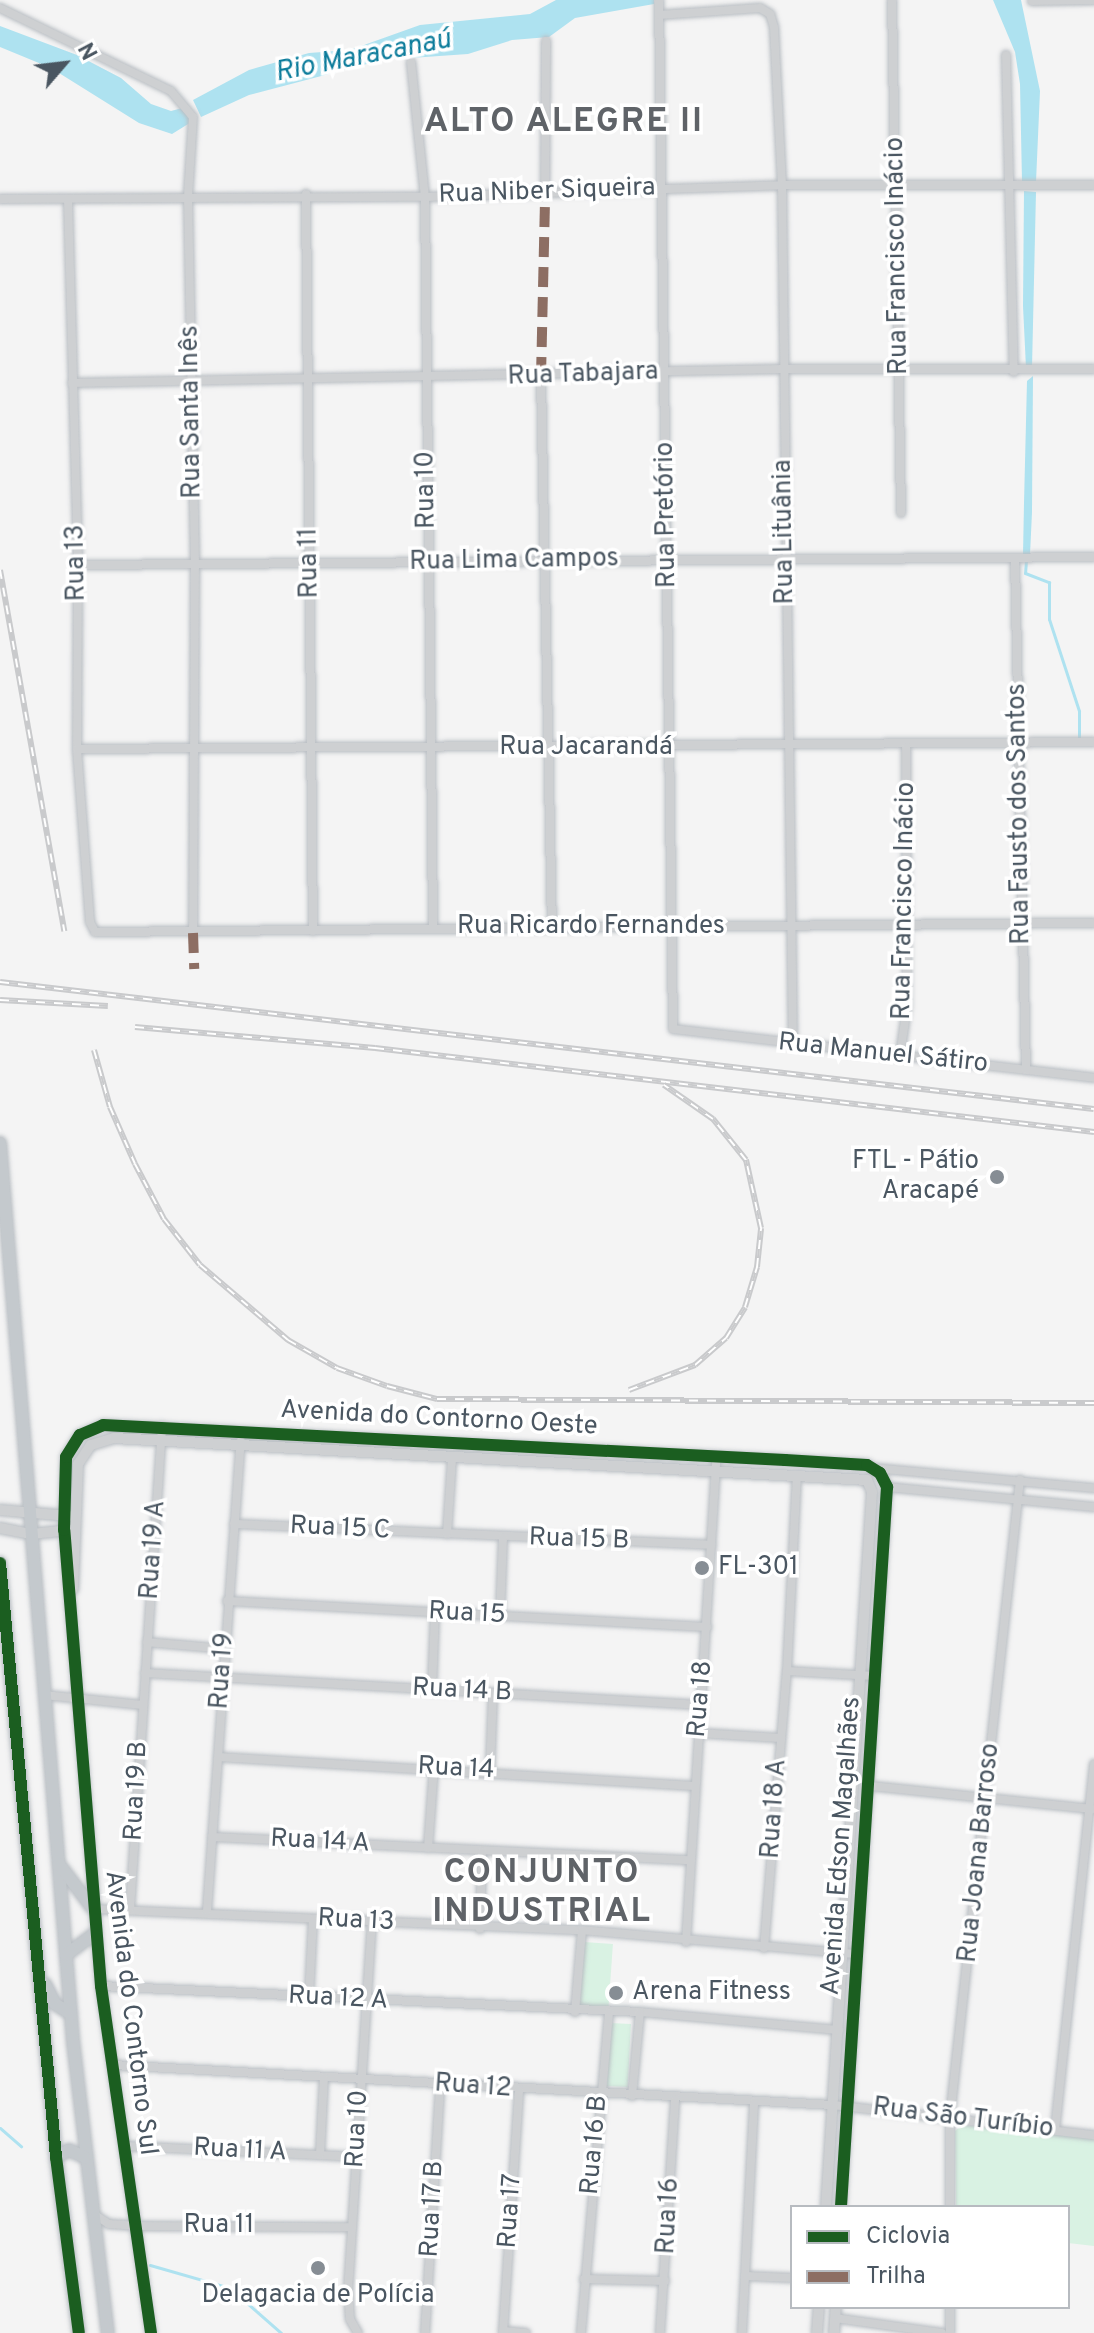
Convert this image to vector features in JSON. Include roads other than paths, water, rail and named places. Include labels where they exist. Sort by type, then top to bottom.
[{"type":"highway","points":[[0,1143],[71,2014],[90,2212],[108,2333]]},
{"type":"highway","points":[[0,1563],[56,2157],[79,2333]]},
{"type":"highway","points":[[58,1862],[93,1909]]},
{"type":"highway","points":[[66,1955],[95,1933]]},
{"type":"highway","points":[[41,1974],[55,2004],[71,2014]]},
{"type":"highway","points":[[56,2157],[69,2150],[84,2157]]},
{"type":"street","name":"Rua Pretório","points":[[659,0],[673,1029]]},
{"type":"street","name":"Rua Francisco Inácio","points":[[892,0],[901,513]]},
{"type":"street","points":[[1032,1],[1094,0]]},
{"type":"street","name":"Rua Santa Inês","points":[[0,8],[83,44],[179,97],[194,122],[188,197],[195,564],[193,933]]},
{"type":"street","name":"Rua Lituânia","points":[[659,15],[760,8],[773,20],[782,185],[781,369],[793,1044]]},
{"type":"street","points":[[545,194],[546,41]]},
{"type":"street","points":[[1006,55],[1014,372]]},
{"type":"street","name":"Rua 10","points":[[411,62],[425,197],[433,928]]},
{"type":"street","name":"Rua Niber Siqueira","points":[[0,199],[306,194],[425,197],[782,185],[1094,185]]},
{"type":"street","name":"Rua 11","points":[[306,194],[313,931]]},
{"type":"street","name":"Rua 13","points":[[68,200],[78,565],[77,749],[91,926]]},
{"type":"street","name":"Rua Tabajara","points":[[72,383],[541,377],[781,369],[1014,372],[1094,369]]},
{"type":"street","points":[[541,377],[549,558],[552,929]]},
{"type":"street","name":"Rua Lima Campos","points":[[78,565],[549,558],[1094,557]]},
{"type":"street","name":"Rua Fausto dos Santos","points":[[1015,559],[1026,1070]]},
{"type":"street","name":"Rua Jacarandá","points":[[77,749],[906,747],[1094,742]]},
{"type":"street","name":"Rua Francisco Inácio","points":[[900,1056],[907,1006],[904,925],[906,747]]},
{"type":"street","name":"Rua Ricardo Fernandes","points":[[91,926],[95,932],[193,933],[1094,923]]},
{"type":"street","name":"Rua Manuel Sátiro","points":[[673,1029],[1094,1078]]},
{"type":"street","name":"Avenida do Contorno Oeste","points":[[70,1530],[64,1516],[66,1457],[80,1435],[116,1423],[717,1456],[873,1468]]},
{"type":"street","name":"Rua 19 A","points":[[145,1673],[162,1426]]},
{"type":"street","name":"Rua 19","points":[[207,1911],[227,1601],[242,1431]]},
{"type":"street","name":"Avenida do Contorno Oeste","points":[[70,1530],[77,1517],[78,1464],[91,1445],[114,1438],[866,1479],[872,1492]]},
{"type":"street","points":[[373,1453],[374,1439]]},
{"type":"street","points":[[400,1440],[400,1454]]},
{"type":"street","points":[[564,1447],[564,1463]]},
{"type":"street","points":[[590,1449],[590,1465]]},
{"type":"street","name":"Rua 18","points":[[686,1942],[717,1456]]},
{"type":"street","points":[[447,1534],[452,1458]]},
{"type":"street","points":[[873,1468],[1094,1488]]},
{"type":"street","points":[[873,1468],[887,1487],[1094,1507]]},
{"type":"street","name":"Rua 18 A","points":[[764,1948],[787,1671],[797,1475]]},
{"type":"street","points":[[953,1493],[955,1475]]},
{"type":"street","points":[[979,1495],[980,1477]]},
{"type":"street","name":"Rua Joana Barroso","points":[[950,2205],[950,2117],[1020,1480]]},
{"type":"street","name":"Avenida Edson Magalhães","points":[[841,2205],[887,1487]]},
{"type":"street","name":"Avenida Edson Magalhães","points":[[826,2205],[872,1492]]},
{"type":"street","points":[[0,1510],[31,1516],[77,1517]]},
{"type":"street","name":"Rua 15 C","points":[[234,1524],[447,1534]]},
{"type":"street","points":[[0,1528],[32,1534],[70,1530]]},
{"type":"street","name":"Avenida do Contorno Sul","points":[[70,1530],[76,1699],[95,1933],[151,2333]]},
{"type":"street","name":"Rua 15 B","points":[[447,1534],[712,1545]]},
{"type":"street","points":[[500,1616],[503,1537]]},
{"type":"street","name":"Rua 15","points":[[227,1601],[707,1627]]},
{"type":"street","points":[[432,1690],[435,1613]]},
{"type":"street","points":[[147,1642],[225,1649]]},
{"type":"street","points":[[787,1671],[874,1676]]},
{"type":"street","name":"Rua 14 B","points":[[145,1673],[701,1705]]},
{"type":"street","name":"Rua 19 B","points":[[130,1909],[145,1673]]},
{"type":"street","points":[[490,1771],[493,1693]]},
{"type":"street","points":[[44,1695],[142,1705]]},
{"type":"street","points":[[698,1733],[780,1738]]},
{"type":"street","name":"Rua 14","points":[[218,1757],[434,1767],[694,1786]]},
{"type":"street","points":[[1055,2130],[1092,1809],[1094,1764]]},
{"type":"street","points":[[428,1848],[434,1767]]},
{"type":"street","points":[[870,1786],[1092,1809]]},
{"type":"street","name":"Rua 14 A","points":[[212,1837],[690,1860]]},
{"type":"street","points":[[480,1929],[482,1851]]},
{"type":"street","name":"Rua 13","points":[[93,1909],[207,1911],[480,1929],[582,1930],[686,1942],[857,1954]]},
{"type":"street","points":[[309,1997],[313,1919]]},
{"type":"street","name":"Rua 10","points":[[358,2333],[348,2309],[372,1922]]},
{"type":"street","points":[[575,2012],[582,1930]]},
{"type":"street","name":"Rua 12 A","points":[[101,1986],[575,2012],[640,2012],[838,2034]]},
{"type":"street","name":"Rua 16 B","points":[[581,2333],[598,2095],[609,2012]]},
{"type":"street","points":[[632,2096],[640,2012]]},
{"type":"street","points":[[838,2034],[851,2041]]},
{"type":"street","name":"Rua 12","points":[[113,2065],[598,2095],[833,2105]]},
{"type":"street","points":[[320,2155],[324,2077]]},
{"type":"street","name":"Rua 17 B","points":[[425,2333],[440,2085]]},
{"type":"street","name":"Rua 17","points":[[503,2332],[519,2090]]},
{"type":"street","name":"Rua 16","points":[[660,2333],[675,2099]]},
{"type":"street","points":[[742,2333],[754,2101]]},
{"type":"street","name":"Rua São Turíbio","points":[[833,2105],[1094,2135]]},
{"type":"street","name":"Rua 11 A","points":[[124,2146],[356,2157]]},
{"type":"street","name":"Rua 11","points":[[90,2212],[109,2224],[135,2226],[352,2227]]},
{"type":"street","points":[[746,2276],[790,2278]]},
{"type":"street","points":[[584,2279],[665,2281]]},
{"type":"street","points":[[817,2333],[819,2309]]},
{"type":"street","points":[[950,2309],[950,2333]]},
{"type":"street","points":[[834,2333],[836,2312],[942,2333]]},
{"type":"street","points":[[503,2332],[526,2333]]},
{"type":"water","name":"Rio Maracanaú","points":[[556,0],[654,0],[654,4],[575,18],[549,37],[512,40],[468,54],[382,60],[249,95],[201,117],[193,100],[249,70],[309,53],[350,50],[420,25],[530,14]]},
{"type":"water","points":[[993,0],[1021,0],[1040,91],[1036,182],[1022,182],[1020,84],[1015,52]]},
{"type":"water","points":[[0,26],[77,55],[121,78],[151,104],[171,111],[186,107],[193,121],[172,134],[139,123],[51,68],[0,47]]},
{"type":"water","points":[[1024,191],[1036,192],[1032,368],[1026,368],[1023,306]]},
{"type":"water","points":[[1033,376],[1030,555],[1023,555],[1027,381]]},
{"type":"waterway","points":[[1026,560],[1025,573],[1049,582],[1049,619],[1079,711],[1079,739]]},
{"type":"waterway","points":[[0,2128],[21,2146]]},
{"type":"waterway","points":[[150,2265],[230,2288],[281,2333]]},
{"type":"railway","points":[[0,570],[64,931]]},
{"type":"railway","points":[[0,982],[1094,1109]]},
{"type":"railway","points":[[0,1000],[108,1006]]},
{"type":"railway","points":[[135,1027],[375,1048],[1094,1132]]},
{"type":"railway","points":[[94,1050],[110,1107],[135,1164],[164,1219],[200,1265],[288,1340],[337,1368],[387,1386],[437,1399],[1094,1403]]},
{"type":"railway","points":[[629,1390],[695,1365],[726,1338],[745,1307],[757,1267],[761,1228],[746,1160],[713,1119],[664,1085]]},
{"type":"place","name":"FTL - Pátio Aracapé","points":[[997,1177]]},
{"type":"place","name":"FL-301","points":[[702,1568]]},
{"type":"place","name":"Arena Fitness","points":[[616,1993]]},
{"type":"place","name":"Delagacia de Polícia","points":[[318,2268]]},
{"type":"district","name":"ALTO ALEGRE II","points":[[564,123]]},
{"type":"district","name":"CONJUNTO INDUSTRIAL","points":[[542,1892]]}]
